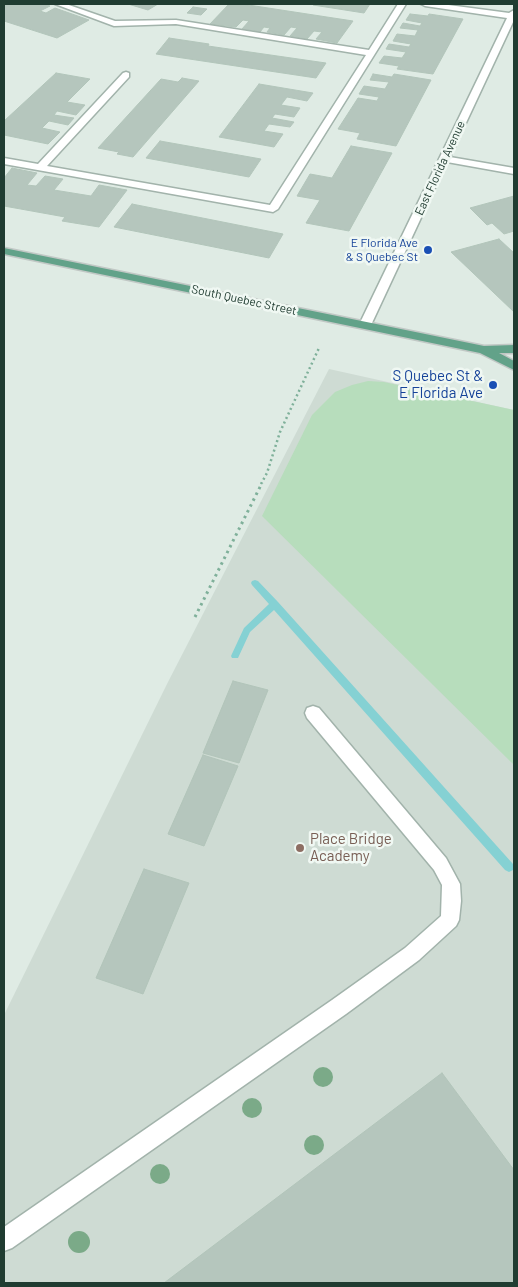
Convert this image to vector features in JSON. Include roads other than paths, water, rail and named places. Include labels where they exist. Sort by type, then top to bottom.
[{"type":"main road","name":"South Quebec Street","points":[[4,251],[484,350],[514,349]]},
{"type":"main road","name":"South Quebec Street","points":[[484,350],[514,366]]},
{"type":"street","points":[[59,4],[114,24],[176,22],[370,53]]},
{"type":"street","points":[[4,161],[273,209],[402,4]]},
{"type":"street","points":[[425,4],[513,14]]},
{"type":"street","name":"East Florida Avenue","points":[[366,325],[513,14]]},
{"type":"street","points":[[40,168],[126,75]]},
{"type":"street","points":[[444,159],[514,171]]},
{"type":"street","points":[[4,1240],[339,1007],[412,954],[450,920],[451,884],[440,864],[312,713]]},
{"type":"waterway","points":[[255,583],[274,605]]},
{"type":"waterway","points":[[235,656],[247,630],[274,605]]},
{"type":"waterway","points":[[274,605],[509,867]]},
{"type":"place","name":"E Florida Ave & S Quebec St","points":[[428,250]]},
{"type":"place","name":"S Quebec St & E Florida Ave","points":[[493,385]]},
{"type":"place","name":"Place Bridge Academy","points":[[300,848]]}]
